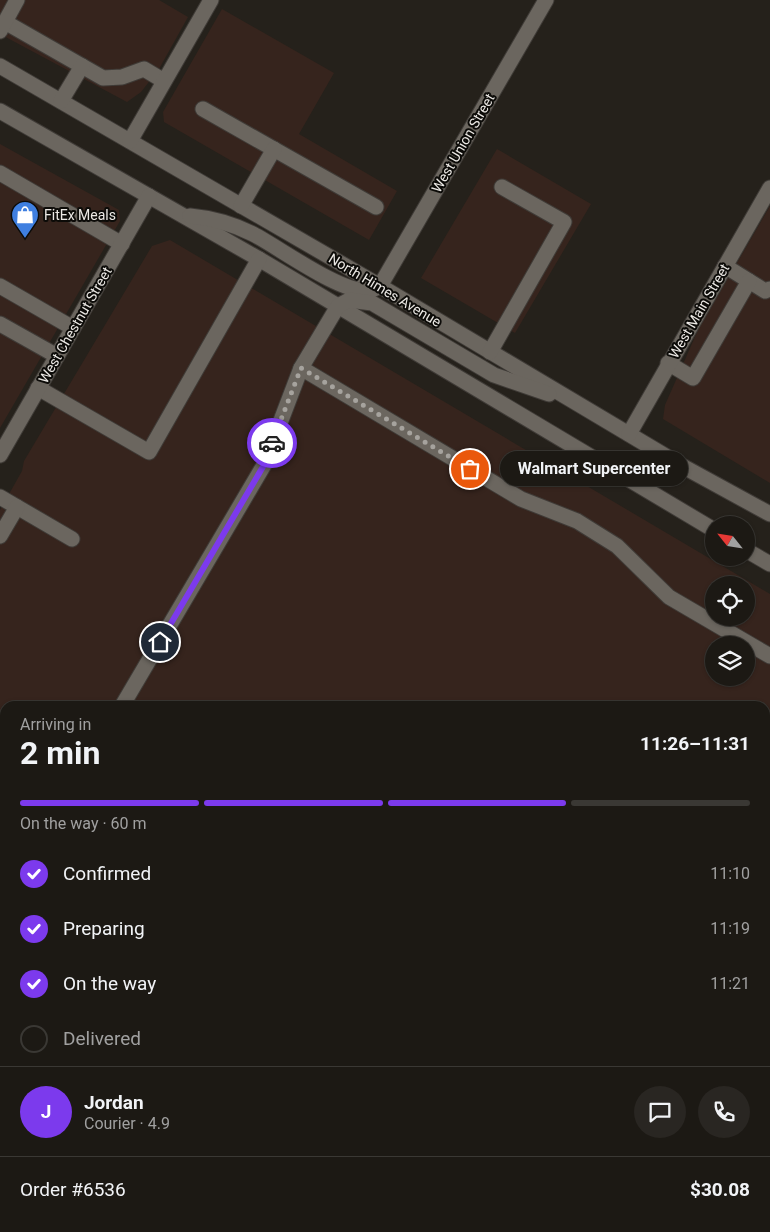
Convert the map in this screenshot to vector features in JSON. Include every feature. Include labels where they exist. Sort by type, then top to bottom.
[{"type":"street","points":[[17,0],[3,27],[103,78],[122,77],[144,69],[164,81]]},
{"type":"street","points":[[130,141],[211,0]]},
{"type":"street","name":"West Union Street","points":[[380,286],[546,0]]},
{"type":"street","name":"North Himes Avenue","points":[[0,66],[380,286],[629,434],[770,514]]},
{"type":"street","points":[[61,101],[82,66]]},
{"type":"street","points":[[203,109],[376,206]]},
{"type":"street","points":[[0,111],[259,259],[705,525]]},
{"type":"street","points":[[241,206],[274,149]]},
{"type":"street","points":[[0,173],[122,244]]},
{"type":"street","points":[[490,352],[564,222],[502,187]]},
{"type":"street","name":"West Main Street","points":[[629,434],[770,188]]},
{"type":"street","name":"West Chestnut Street","points":[[0,455],[149,196]]},
{"type":"street","points":[[181,215],[226,223],[252,233],[330,279],[356,289],[370,291],[380,286]]},
{"type":"street","points":[[38,388],[149,452],[259,259]]},
{"type":"street","points":[[725,266],[765,290],[770,289]]},
{"type":"street","points":[[668,363],[693,378],[749,281]]},
{"type":"street","points":[[0,286],[73,328]]},
{"type":"street","points":[[125,701],[264,465],[301,368],[338,306],[349,300],[372,302],[494,374],[544,393],[565,396]]},
{"type":"street","points":[[0,324],[57,356]]},
{"type":"street","points":[[301,368],[521,499],[577,521],[617,546],[669,597],[770,656]]},
{"type":"street","points":[[0,497],[72,538]]},
{"type":"street","points":[[0,536],[17,507]]},
{"type":"street","points":[[755,555],[770,564]]},
{"type":"shaded area","points":[[0,0],[159,0],[188,17],[159,69],[141,92],[127,102],[0,34]]},
{"type":"shaded area","points":[[222,9],[334,73],[299,134],[397,191],[369,240],[164,122],[163,112]]},
{"type":"shaded area","points":[[0,144],[119,210],[120,221],[0,428]]},
{"type":"shaded area","points":[[497,149],[591,204],[515,333],[421,278]]},
{"type":"shaded area","points":[[770,206],[770,483],[663,419],[665,405],[698,330]]},
{"type":"shaded area","points":[[170,240],[705,556],[705,566],[723,566],[739,576],[705,576],[705,626],[755,626],[755,585],[770,594],[770,701],[0,701],[0,510],[22,471],[24,461],[152,246]]},
{"type":"way so far","points":[[272,443],[301,368],[470,469]]},
{"type":"place","name":"FitEx Meals","points":[[25,239]]},
{"type":"place","name":"Walmart Supercenter","points":[[470,469]]},
{"type":"route","points":[[160,642],[264,465],[272,443]]}]
